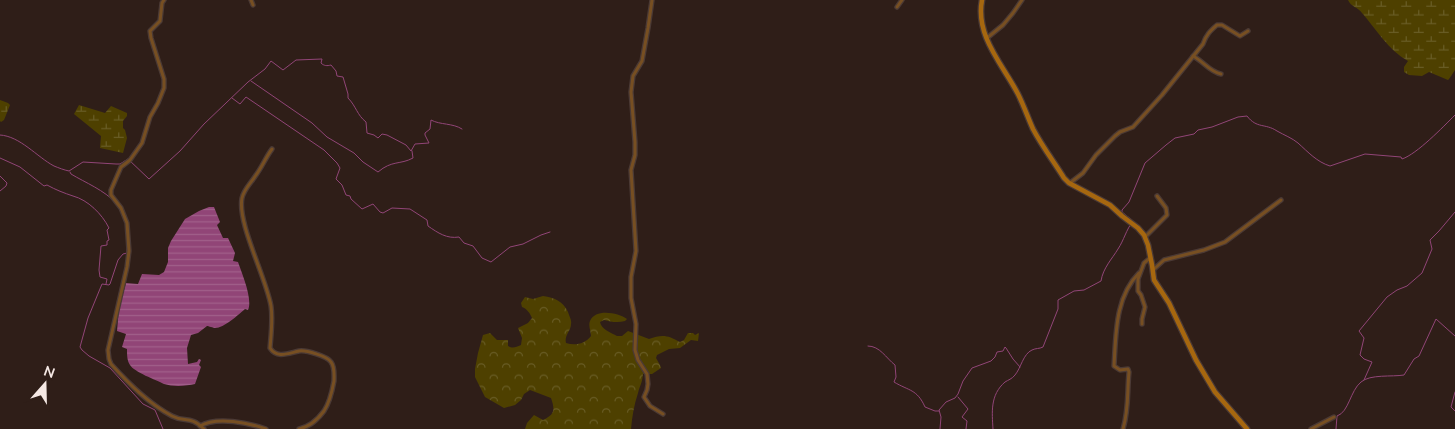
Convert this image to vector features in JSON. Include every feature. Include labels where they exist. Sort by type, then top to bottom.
[{"type":"street","points":[[164,0],[160,21],[150,31],[164,79],[164,88],[150,118],[144,138],[129,160],[121,167],[111,190],[127,224],[128,250],[127,268],[109,341],[109,359],[118,372],[148,401],[178,419],[194,421],[202,427],[212,421],[224,420],[266,429]]},
{"type":"street","points":[[251,0],[253,5]]},
{"type":"street","points":[[652,0],[642,61],[633,76],[631,92],[635,155],[631,170],[636,251],[631,277],[631,298],[636,324],[635,350],[646,374],[648,384],[644,397],[650,406],[663,414]]},
{"type":"street","points":[[897,7],[902,0]]},
{"type":"street","points":[[982,0],[980,13],[987,38],[998,61],[1018,94],[1034,130],[1064,178],[1103,200],[1138,228],[1145,237],[1154,280],[1169,303],[1196,360],[1215,392],[1247,429]]},
{"type":"street","points":[[987,38],[996,32],[1013,14],[1022,0]]},
{"type":"street","points":[[1070,183],[1083,172],[1096,155],[1115,136],[1133,127],[1159,99],[1204,44],[1205,37],[1216,25],[1222,25],[1240,36],[1248,31]]},
{"type":"street","points":[[1193,56],[1215,73],[1221,74]]},
{"type":"street","points":[[272,148],[242,198],[246,230],[271,306],[270,348],[277,354],[282,355],[299,351],[310,352],[328,359],[332,364],[334,375],[333,390],[326,407],[309,426],[299,429]]},
{"type":"street","points":[[1145,237],[1167,216],[1166,208],[1156,196]]},
{"type":"street","points":[[1153,270],[1164,260],[1204,250],[1225,242],[1281,200]]},
{"type":"street","points":[[1142,324],[1145,308],[1138,291],[1138,279],[1144,263],[1150,258]]},
{"type":"street","points":[[1122,429],[1128,406],[1129,372],[1128,369],[1120,370],[1114,367],[1117,323],[1120,305],[1134,278],[1139,273]]},
{"type":"street","points":[[1311,429],[1334,417]]},
{"type":"green space","points":[[1348,0],[1455,0],[1455,70],[1449,79],[1429,72],[1422,76],[1409,75],[1404,72],[1404,67],[1408,61],[1394,51],[1360,11]]},
{"type":"green space","points":[[0,100],[10,105],[4,120],[1,122],[0,121]]},
{"type":"green space","points":[[79,105],[105,113],[111,106],[127,113],[123,121],[123,128],[127,138],[123,153],[100,148],[101,136],[74,114]]},
{"type":"green space","points":[[543,296],[558,301],[564,305],[568,312],[571,322],[566,343],[576,344],[586,341],[591,336],[590,321],[597,314],[602,313],[618,315],[627,319],[620,322],[604,320],[600,322],[604,329],[617,336],[622,336],[628,331],[649,339],[665,336],[680,342],[684,340],[688,333],[695,335],[699,333],[698,341],[691,340],[680,348],[669,349],[657,355],[656,358],[661,368],[652,374],[643,374],[634,406],[631,429],[525,429],[527,423],[534,415],[543,420],[552,414],[551,398],[530,390],[515,405],[504,408],[485,397],[475,377],[475,369],[483,335],[490,333],[497,340],[508,340],[508,346],[511,347],[521,345],[522,338],[518,328],[528,323],[532,318],[528,311],[522,307],[521,303],[525,297],[533,299]]},
{"type":"shaded area","points":[[209,207],[214,207],[220,222],[217,225],[223,238],[228,238],[235,253],[233,261],[238,262],[246,286],[249,300],[248,310],[245,309],[222,326],[215,328],[207,326],[198,333],[191,335],[187,348],[188,364],[197,362],[199,359],[201,360],[199,365],[201,367],[195,384],[168,385],[140,373],[130,365],[127,349],[122,347],[126,334],[117,331],[119,308],[126,283],[138,284],[142,274],[159,275],[164,272],[168,262],[168,248],[185,219]]},
{"type":"waterway","points":[[0,135],[14,139],[54,166],[65,170],[69,171],[83,162],[120,164],[128,159],[149,179],[180,151],[204,124],[248,82],[265,69],[271,61],[283,70],[296,60],[322,59],[322,64],[331,65],[336,71],[337,76],[343,77],[348,98],[366,122],[367,133],[378,138],[382,134],[387,135],[406,145],[411,151],[415,144],[429,143],[425,133],[430,129],[431,120],[462,129]]},
{"type":"waterway","points":[[251,81],[378,172],[392,164],[413,158],[412,151]]},
{"type":"waterway","points":[[232,98],[240,104],[246,97],[324,150],[340,168],[336,179],[342,185],[346,195],[350,196],[362,209],[373,204],[383,213],[392,208],[410,209],[427,220],[428,226],[432,229],[447,236],[459,237],[464,243],[473,246],[482,258],[491,262],[510,247],[523,244],[550,232]]},
{"type":"waterway","points":[[993,429],[993,404],[1000,387],[1015,375],[1029,352],[1043,347],[1058,309],[1058,300],[1074,291],[1084,290],[1101,281],[1106,268],[1133,221],[1122,210],[1129,202],[1145,163],[1175,138],[1194,134],[1198,130],[1238,117],[1247,116],[1254,123],[1273,129],[1298,143],[1317,159],[1330,166],[1365,154],[1401,157],[1402,159],[1422,146],[1455,115]]},
{"type":"waterway","points":[[0,158],[20,167],[44,186],[47,185],[79,198],[89,204],[103,218],[109,228],[107,230],[109,240],[107,245],[101,246],[99,270],[100,277],[107,279],[106,284]]},
{"type":"waterway","points":[[70,172],[100,190],[116,203]]},
{"type":"waterway","points":[[0,176],[7,183],[0,191]]},
{"type":"waterway","points":[[1364,380],[1372,362],[1360,355],[1364,338],[1359,331],[1387,297],[1407,286],[1422,273],[1432,249],[1430,240],[1455,212]]},
{"type":"waterway","points":[[127,242],[127,253],[123,254],[118,260],[110,284],[102,284],[88,318],[80,347],[89,356],[110,368],[143,404],[155,410],[163,429]]},
{"type":"waterway","points":[[1336,429],[1337,416],[1347,406],[1354,391],[1361,382],[1375,377],[1404,375],[1414,359],[1419,356],[1436,319],[1455,336]]},
{"type":"waterway","points":[[868,346],[879,350],[895,365],[896,377],[894,382],[916,394],[925,407],[939,411]]},
{"type":"waterway","points":[[940,429],[941,417],[939,410],[946,402],[955,398],[972,368],[991,361],[997,352],[1003,351],[1005,347],[1020,367]]},
{"type":"waterway","points":[[1455,392],[1451,407],[1455,411]]},
{"type":"waterway","points":[[958,397],[968,409],[962,417],[967,421],[966,429]]}]
